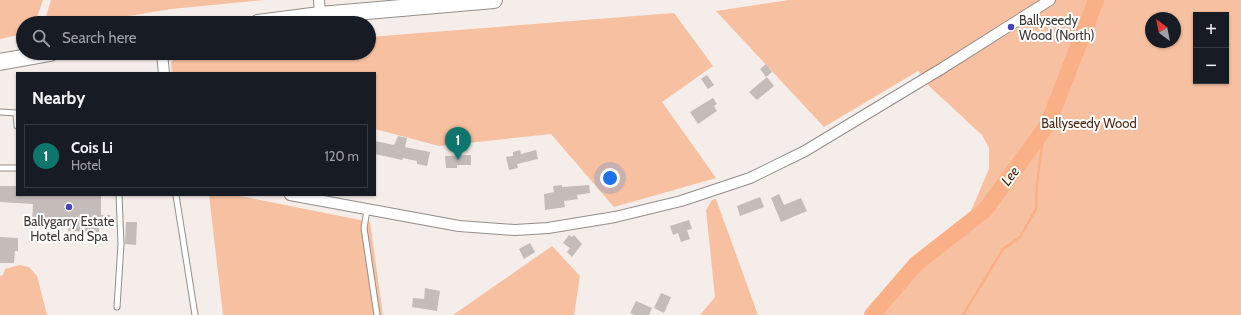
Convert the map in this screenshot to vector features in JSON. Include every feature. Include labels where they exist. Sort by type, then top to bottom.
[{"type":"highway","points":[[287,16],[320,8],[494,0]]},
{"type":"highway","points":[[0,62],[16,59]]},
{"type":"street","points":[[295,196],[459,226],[515,230],[548,228],[615,217],[692,198],[750,178],[805,151],[941,69],[1050,0]]},
{"type":"street","points":[[163,60],[164,72]]},
{"type":"lane","points":[[0,112],[16,113]]},
{"type":"lane","points":[[0,168],[16,168]]},
{"type":"lane","points":[[117,307],[121,244],[119,196]]},
{"type":"lane","points":[[176,196],[194,315]]},
{"type":"lane","points":[[367,210],[364,228],[377,315]]},
{"type":"green space","points":[[0,0],[43,0],[37,16],[16,16],[16,36],[0,39]]},
{"type":"green space","points":[[51,0],[264,0],[171,9],[129,16],[46,16]]},
{"type":"green space","name":"Ballyseedy Wood","points":[[789,0],[1241,0],[1241,315],[866,315],[912,261],[970,213],[989,169],[989,148],[982,135],[929,86],[918,71],[824,127],[716,11]]},
{"type":"green space","points":[[674,13],[713,66],[662,102],[716,178],[614,207],[551,134],[439,146],[376,129],[376,72],[172,72],[171,62],[173,60],[376,60],[376,36]]},
{"type":"green space","points":[[209,196],[240,196],[370,222],[383,315],[223,315]]},
{"type":"green space","points":[[716,199],[758,315],[700,315],[715,297],[706,210],[712,200]]},
{"type":"green space","points":[[552,246],[580,276],[574,315],[453,315]]},
{"type":"green space","points":[[20,265],[29,267],[37,276],[47,315],[0,315],[0,276],[3,275],[5,269]]},
{"type":"building","points":[[766,64],[772,72],[766,77],[760,69]]},
{"type":"building","points":[[707,75],[714,85],[708,89],[701,79]]},
{"type":"building","points":[[767,77],[774,86],[757,100],[749,92]]},
{"type":"building","points":[[713,98],[717,104],[714,106],[717,111],[698,124],[690,112]]},
{"type":"building","points":[[398,136],[407,138],[405,147],[430,152],[427,166],[417,164],[417,161],[403,158],[402,160],[376,154],[376,141],[394,145]]},
{"type":"building","points":[[520,150],[521,154],[536,150],[538,159],[517,164],[518,168],[509,170],[506,157],[513,156],[513,152]]},
{"type":"building","points":[[471,155],[471,165],[457,165],[457,168],[446,168],[445,156]]},
{"type":"building","points":[[562,185],[562,187],[589,185],[590,193],[577,195],[578,199],[564,201],[565,207],[545,210],[544,194],[554,192],[553,186]]},
{"type":"building","name":"Ballygarry Estate Hotel and Spa","points":[[0,186],[16,186],[16,196],[101,196],[101,215],[110,215],[109,225],[99,224],[99,232],[68,231],[69,226],[43,225],[43,228],[32,227],[33,204],[0,202]]},
{"type":"building","points":[[779,194],[784,205],[801,198],[807,211],[781,222],[771,198]]},
{"type":"building","points":[[760,197],[764,207],[740,216],[737,206]]},
{"type":"building","points":[[689,220],[692,229],[687,230],[690,239],[681,242],[678,233],[673,235],[670,226]]},
{"type":"building","points":[[126,222],[137,222],[136,245],[125,244]]},
{"type":"building","points":[[569,235],[572,237],[574,235],[582,244],[572,257],[567,252],[570,248],[563,243]]},
{"type":"building","name":"Ballygarry Estate Hotel and Spa","points":[[0,237],[18,238],[18,251],[15,251],[14,263],[0,263]]},
{"type":"building","points":[[530,243],[535,252],[524,259],[519,249]]},
{"type":"building","points":[[425,288],[440,291],[437,311],[412,307],[413,298],[424,299]]},
{"type":"building","points":[[661,293],[671,297],[664,313],[654,308]]},
{"type":"building","points":[[636,301],[652,308],[649,315],[635,315],[630,313]]},
{"type":"waterway","name":"Lee","points":[[872,315],[916,264],[985,210],[1048,124],[1096,0]]},
{"type":"waterway","points":[[963,315],[1003,249],[1020,237],[1036,209],[1037,184],[1042,145],[1048,124]]},
{"type":"place","name":"Ballyseedy Wood (North)","points":[[1011,27]]},
{"type":"place","name":"Cois Li","points":[[458,160]]},
{"type":"place","name":"Ballygarry Estate Hotel and Spa","points":[[69,207]]}]
